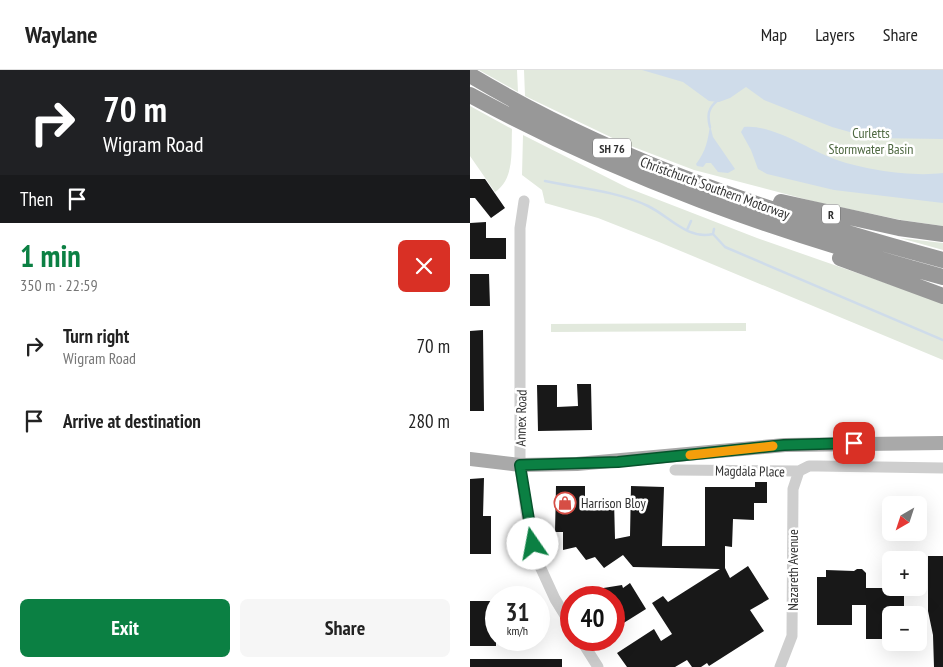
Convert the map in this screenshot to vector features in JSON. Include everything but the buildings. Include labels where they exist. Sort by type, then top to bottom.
[{"type":"highway","name":"Christchurch Southern Motorway","points":[[470,75],[592,140],[722,192],[834,229],[943,260]]},
{"type":"highway","name":"Christchurch Southern Motorway","points":[[470,95],[535,130],[618,168],[686,196],[778,228],[943,277]]},
{"type":"highway","name":"R","points":[[722,192],[739,193],[899,228],[943,234]]},
{"type":"highway","points":[[778,228],[806,246],[943,296]]},
{"type":"main road","points":[[470,459],[520,465],[618,462],[808,444],[943,442]]},
{"type":"street","name":"Annex Road","points":[[524,201],[520,228],[520,465],[527,518],[536,553],[560,607]]},
{"type":"street","name":"Magdala Place","points":[[675,470],[799,472],[809,466],[943,468]]},
{"type":"street","name":"Nazareth Avenue","points":[[780,667],[792,636],[793,489],[799,472]]},
{"type":"street","points":[[588,651],[598,667]]},
{"type":"green space","points":[[479,70],[517,70],[518,92]]},
{"type":"green space","name":"Curletts Stormwater Basin","points":[[524,70],[943,70],[943,226],[901,220],[816,202],[694,170],[623,143],[525,96]]},
{"type":"green space","points":[[470,106],[512,129],[509,172],[506,180],[495,192],[470,156]]},
{"type":"green space","points":[[523,135],[628,188],[757,238],[943,303],[943,360],[659,242],[598,218],[545,203],[542,190],[522,175]]},
{"type":"green space","points":[[900,238],[943,243],[943,250]]},
{"type":"green space","points":[[746,323],[746,331],[551,332],[551,324]]},
{"type":"water","points":[[642,70],[943,70],[943,139],[871,138],[832,127],[764,100],[746,87],[730,98],[719,102],[709,101],[683,82]]},
{"type":"water","points":[[710,125],[713,137],[735,169],[728,173],[718,172],[711,163],[706,163],[703,167],[696,164],[706,145]]},
{"type":"water","points":[[744,127],[755,127],[779,134],[826,156],[861,167],[889,172],[943,173],[943,203],[834,190],[767,174],[758,169],[751,150],[741,132]]},
{"type":"waterway","points":[[710,127],[709,112],[718,100]]},
{"type":"waterway","points":[[545,181],[597,190],[636,201],[656,210],[679,226],[695,234],[713,234]]},
{"type":"waterway","points":[[687,230],[691,221]]},
{"type":"waterway","points":[[713,234],[714,229]]},
{"type":"waterway","points":[[713,234],[725,247],[943,340]]},
{"type":"slow traffic","points":[[690,455],[773,446]]},
{"type":"place","name":"Harrison Bloy","points":[[565,503]]},
{"type":"route","points":[[533,544],[526,512],[520,465],[618,462],[784,445],[854,443]]}]
